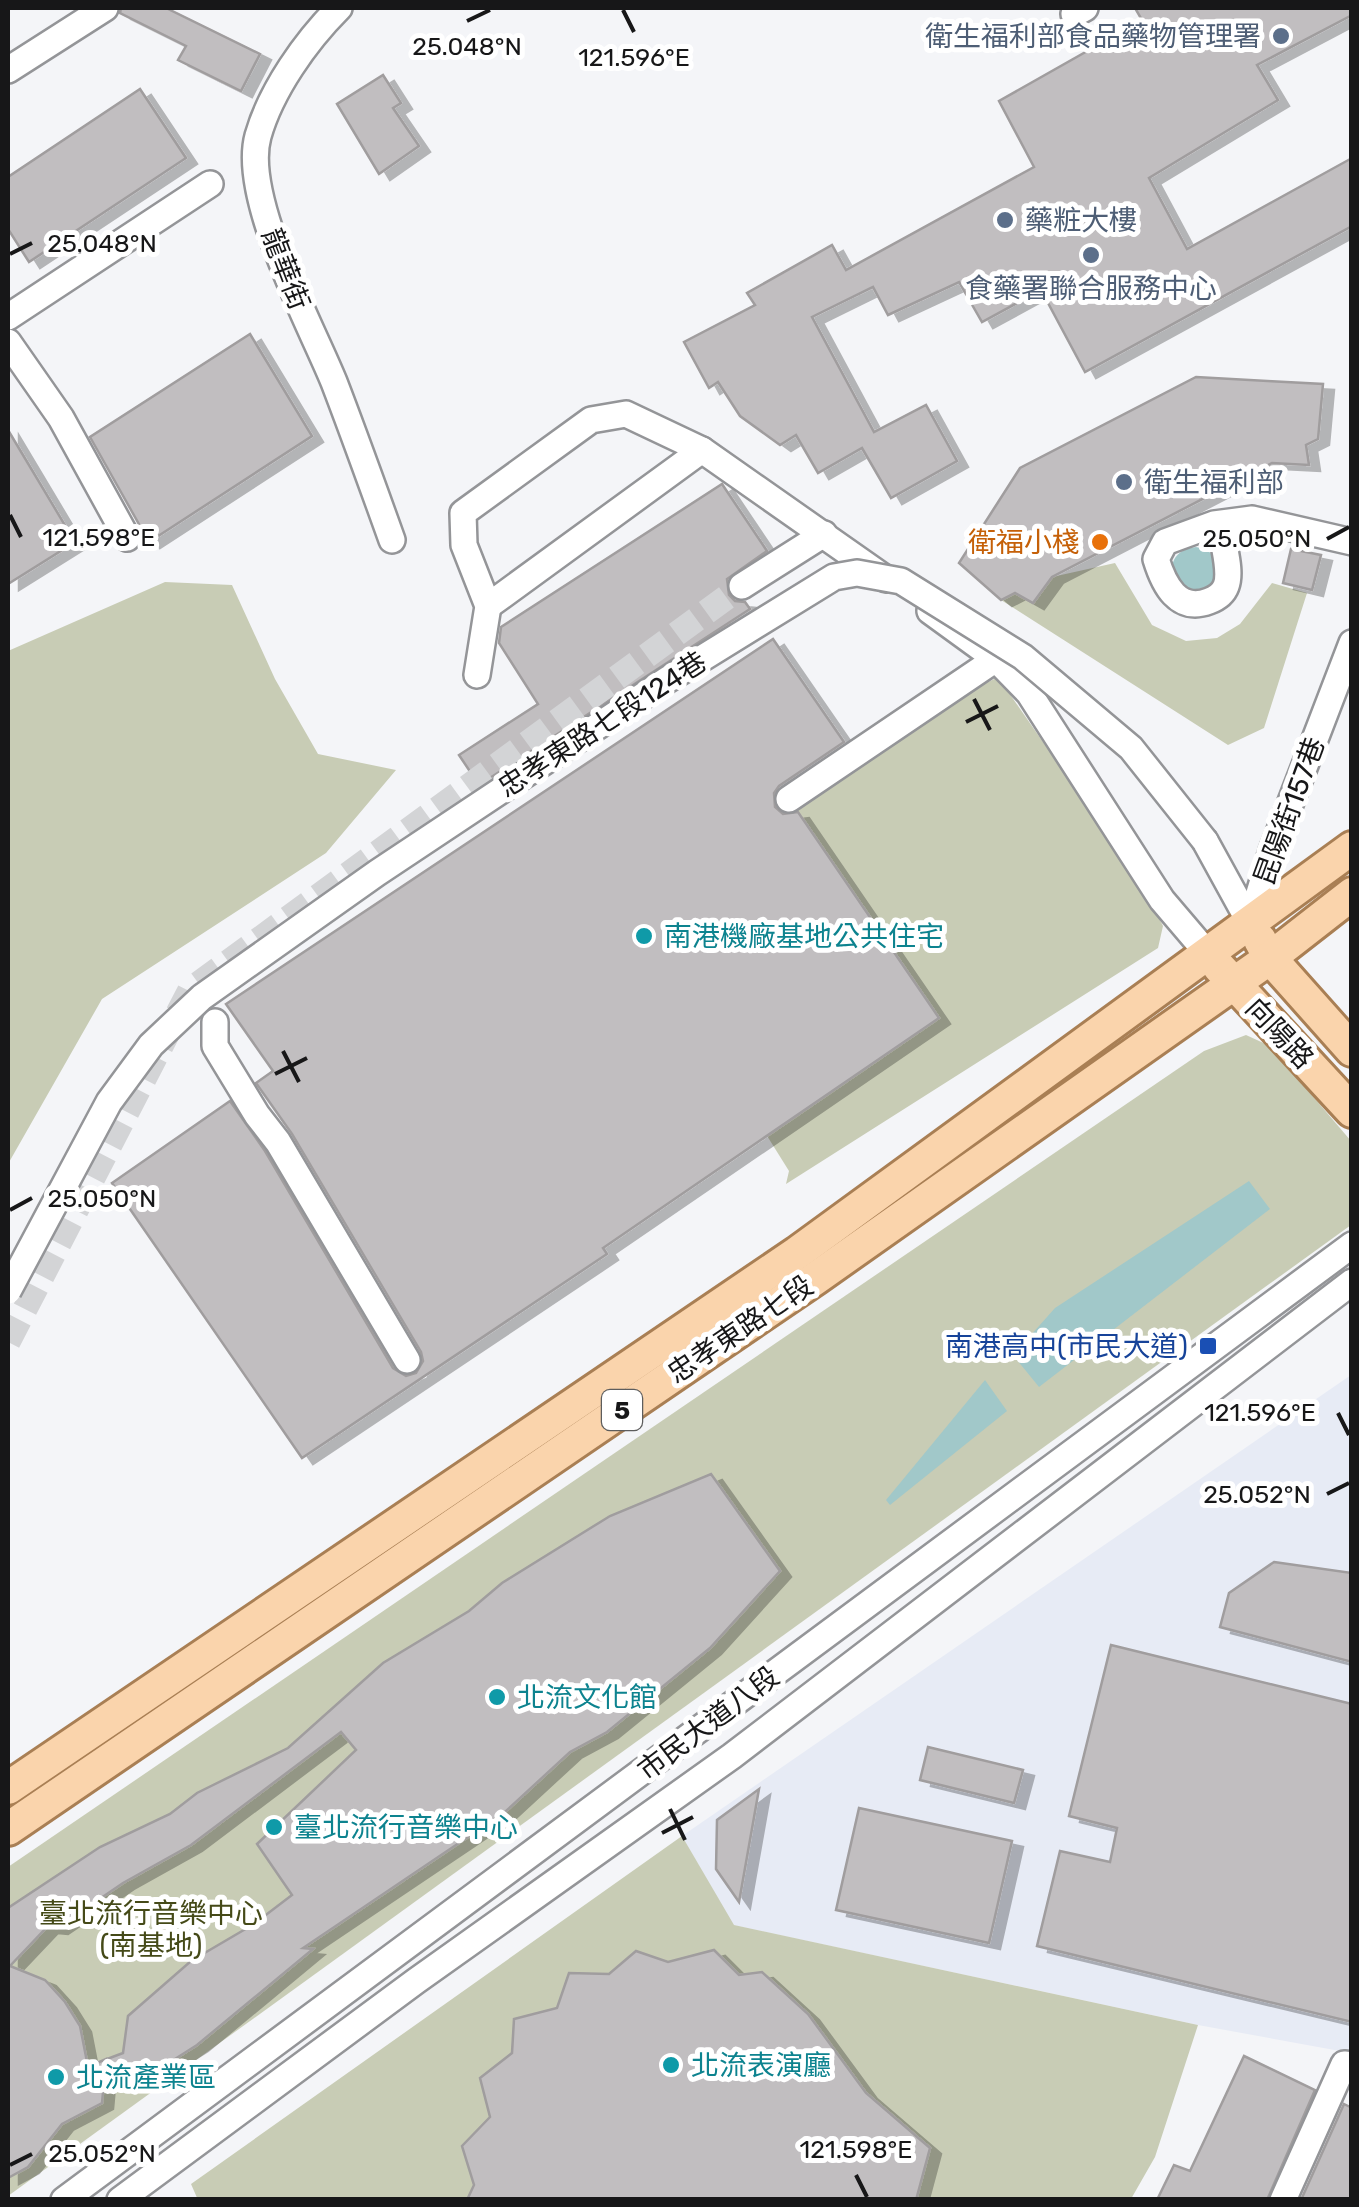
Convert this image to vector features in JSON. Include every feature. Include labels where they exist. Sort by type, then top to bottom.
[{"type":"main road","name":"5","points":[[1208,954],[1352,848]]},
{"type":"main road","name":"5","points":[[1270,958],[1352,894]]},
{"type":"main road","name":"向陽路","points":[[1250,923],[1270,958],[1352,1050]]},
{"type":"main road","name":"向陽路","points":[[1208,954],[1352,1111]]},
{"type":"main road","name":"忠孝東路七段","points":[[8,1788],[797,1253],[1208,954]]},
{"type":"main road","name":"忠孝東路七段","points":[[8,1829],[816,1278],[1270,958]]},
{"type":"street","points":[[8,70],[105,8]]},
{"type":"street","name":"龍華街","points":[[325,12],[280,85],[257,139],[259,198],[392,540]]},
{"type":"street","points":[[8,317],[210,184]]},
{"type":"street","points":[[8,342],[61,418],[127,538]]},
{"type":"street","points":[[477,675],[488,606],[464,545],[463,513],[591,420],[626,414],[702,450],[996,659],[1029,693],[1162,900],[1208,954]]},
{"type":"street","points":[[488,606],[702,450]]},
{"type":"street","points":[[1252,519],[1352,542]]},
{"type":"street","points":[[742,586],[824,534]]},
{"type":"street","name":"忠孝東路七段124巷","points":[[8,1291],[109,1102],[151,1044],[202,997],[409,851],[667,680],[834,577],[858,574],[900,581],[1024,658],[1131,748],[1204,841],[1250,923]]},
{"type":"street","name":"昆陽街157巷","points":[[1250,923],[1272,851],[1352,644]]},
{"type":"street","points":[[789,799],[996,659]]},
{"type":"street","points":[[215,1022],[216,1046],[278,1142],[407,1360]]},
{"type":"street","name":"市民大道八段","points":[[64,2200],[1352,1245]]},
{"type":"street","name":"市民大道八段","points":[[120,2200],[155,2189],[732,1756],[1352,1282]]},
{"type":"street","points":[[1283,2200],[1344,2064],[1352,2066]]},
{"type":"street","points":[[130,2151],[155,2189]]},
{"type":"shaded area","points":[[1351,1375],[1351,2053],[1198,2025],[733,1925],[682,1836]]},
{"type":"green space","points":[[1115,563],[1152,625],[1186,641],[1217,638],[1240,624],[1272,583],[1307,593],[1264,728],[1228,745],[1001,600],[1015,593],[1033,603],[1052,577]]},
{"type":"green space","points":[[165,582],[232,585],[275,679],[318,754],[396,770],[326,853],[102,999],[8,1164],[8,651]]},
{"type":"green space","points":[[998,677],[1144,888],[1163,926],[1158,948],[786,1184],[789,1171],[764,1131],[939,1018],[783,789]]},
{"type":"green space","name":"臺北流行音樂中心 (南基地)","points":[[1246,1035],[1270,1046],[1351,1141],[1351,1225],[8,2196],[8,1867],[1204,1051]]},
{"type":"green space","points":[[682,1836],[734,1925],[1198,2025],[1155,2157],[1131,2199],[198,2200],[191,2184]]},
{"type":"water","points":[[1196,547],[1214,557],[1217,574],[1212,588],[1190,595],[1171,572],[1178,554]]},
{"type":"water","points":[[1249,1181],[1270,1209],[1039,1387],[1013,1355],[1055,1308]]},
{"type":"water","points":[[985,1380],[1007,1411],[890,1505],[886,1500]]},
{"type":"building","points":[[121,8],[166,8],[260,54],[241,91],[178,60],[186,46],[120,13]]},
{"type":"building","points":[[1135,8],[1352,8],[1352,15],[1257,65],[1278,100],[1149,178],[1187,249],[1352,158],[1352,226],[1085,372],[1041,290],[982,322],[959,282],[888,315],[873,287],[812,317],[874,432],[926,405],[957,461],[891,498],[862,448],[818,473],[796,435],[780,445],[740,416],[718,382],[709,388],[684,342],[755,305],[747,293],[832,245],[846,270],[1034,167],[999,101],[1142,20]]},
{"type":"building","points":[[383,75],[401,103],[393,108],[419,146],[379,174],[337,104]]},
{"type":"building","points":[[140,89],[186,158],[29,262],[8,229],[8,177]]},
{"type":"building","points":[[250,334],[312,436],[149,542],[90,437]]},
{"type":"building","name":"衛生福利部","points":[[1196,377],[1323,384],[1318,439],[1306,445],[1309,465],[1272,463],[1052,577],[1033,603],[1015,593],[1001,600],[959,563],[1020,468]]},
{"type":"building","points":[[8,430],[75,542],[8,584]]},
{"type":"building","points":[[722,484],[767,551],[727,579],[729,595],[735,601],[745,602],[750,609],[479,785],[459,755],[538,704],[499,643],[501,627]]},
{"type":"building","points":[[1291,549],[1321,555],[1312,590],[1283,583]]},
{"type":"building","points":[[773,639],[844,742],[779,786],[774,793],[775,807],[783,814],[798,812],[939,1018],[603,1248],[607,1254],[302,1458],[112,1183],[230,1101],[265,1151],[393,1368],[406,1376],[416,1373],[423,1361],[421,1352],[292,1134],[256,1083],[273,1071],[226,1004]]},
{"type":"building","name":"北流文化館","points":[[711,1474],[780,1571],[710,1648],[607,1732],[570,1752],[505,1812],[303,1948],[313,1949],[197,2045],[134,2085],[107,2059],[123,2053],[128,2016],[191,1961],[254,1924],[292,1895],[257,1844],[356,1750],[341,1732],[191,1845],[123,1883],[57,1928],[47,1927],[10,1966],[45,1980],[65,2002],[80,2026],[88,2067],[106,2059],[102,2103],[62,2124],[28,2167],[8,2178],[8,1908],[100,1847],[170,1814],[197,1793],[288,1748],[383,1663],[469,1611],[502,1583],[610,1516]]},
{"type":"building","points":[[1274,1562],[1352,1573],[1352,1662],[1220,1627],[1229,1593]]},
{"type":"building","points":[[1111,1645],[1352,1704],[1352,2022],[1037,1946],[1060,1851],[1110,1862],[1117,1828],[1069,1816]]},
{"type":"building","points":[[928,1747],[1023,1770],[1014,1803],[920,1780]]},
{"type":"building","points":[[759,1789],[739,1902],[716,1869],[717,1820]]},
{"type":"building","points":[[859,1808],[1012,1841],[989,1943],[836,1910]]},
{"type":"building","name":"北流表演廳","points":[[714,1950],[739,1975],[762,1972],[808,2014],[866,2093],[930,2148],[916,2200],[467,2200],[474,2185],[462,2146],[490,2117],[480,2078],[512,2053],[514,2019],[557,2008],[569,1973],[609,1974],[636,1951],[668,1962]]},
{"type":"building","points":[[1244,2056],[1315,2090],[1267,2200],[1157,2200],[1174,2165],[1190,2171]]},
{"type":"building","points":[[1344,2104],[1352,2108],[1352,2200],[1301,2200]]},
{"type":"tunnel","points":[[8,1342],[190,990],[742,586]]},
{"type":"place","name":"衛生福利部食品藥物管理署","points":[[1281,36]]},
{"type":"place","name":"藥粧大樓","points":[[1005,220]]},
{"type":"place","name":"食藥署聯合服務中心","points":[[1091,255]]},
{"type":"place","name":"衛生福利部","points":[[1124,482]]},
{"type":"place","name":"衛福小棧","points":[[1100,542]]},
{"type":"place","name":"南港機廠基地公共住宅","points":[[644,936]]},
{"type":"place","name":"南港高中(市民大道)","points":[[1208,1346]]},
{"type":"place","name":"北流文化館","points":[[497,1697]]},
{"type":"place","name":"臺北流行音樂中心","points":[[274,1827]]},
{"type":"place","name":"北流表演廳","points":[[671,2065]]},
{"type":"place","name":"北流產業區","points":[[56,2077]]}]
